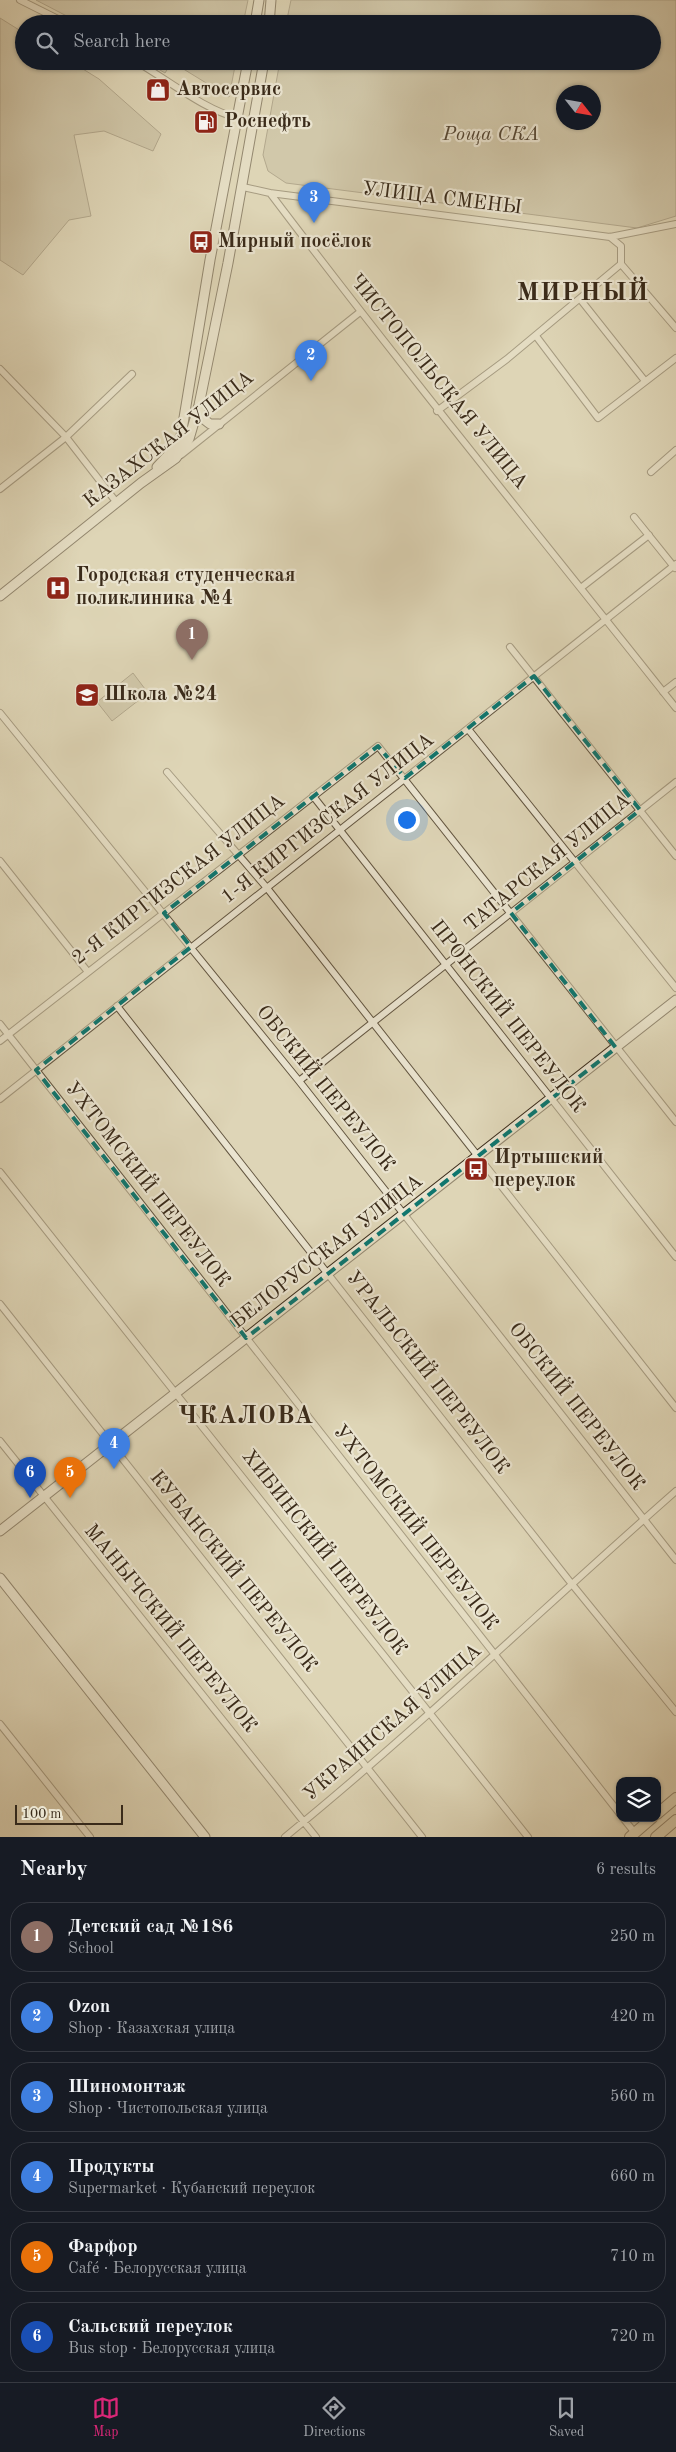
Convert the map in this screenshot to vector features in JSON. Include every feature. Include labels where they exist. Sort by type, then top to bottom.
[{"type":"main road","points":[[256,15],[259,0]]},
{"type":"main road","points":[[270,15],[272,0]]},
{"type":"main road","points":[[141,483],[172,451],[180,436],[210,260],[246,70]]},
{"type":"main road","points":[[176,458],[189,439],[198,410],[243,187],[263,70]]},
{"type":"main road","points":[[238,118],[255,120]]},
{"type":"main road","points":[[210,260],[228,263]]},
{"type":"main road","points":[[198,410],[210,424],[219,424]]},
{"type":"main road","name":"КАЗАХСКАЯ УЛИЦА","points":[[0,596],[141,483],[176,458]]},
{"type":"main road","name":"БЕЛОРУССКАЯ УЛИЦА","points":[[0,1531],[676,1000]]},
{"type":"main road","points":[[0,1578],[205,1837]]},
{"type":"main road","points":[[661,1811],[676,1798]]},
{"type":"main road","points":[[656,1837],[676,1820]]},
{"type":"main road","points":[[632,1835],[647,1822]]},
{"type":"street","points":[[20,0],[50,15]]},
{"type":"street","points":[[149,70],[216,112],[238,118]]},
{"type":"street","points":[[243,187],[270,193]]},
{"type":"street","name":"УЛИЦА СМЕНЫ","points":[[270,193],[610,237],[676,224]]},
{"type":"street","name":"ЧИСТОПОЛЬСКАЯ УЛИЦА","points":[[270,193],[437,411],[582,588],[676,708]]},
{"type":"street","points":[[610,237],[621,246],[622,264],[676,328]]},
{"type":"street","points":[[437,411],[536,336],[622,264]]},
{"type":"street","points":[[580,299],[645,381]]},
{"type":"street","name":"КАЗАХСКАЯ УЛИЦА","points":[[176,458],[360,312]]},
{"type":"street","points":[[536,336],[598,418],[676,358]]},
{"type":"street","points":[[0,369],[66,437],[117,503]]},
{"type":"street","points":[[0,489],[66,437],[132,374]]},
{"type":"street","points":[[651,472],[676,450]]},
{"type":"street","points":[[634,516],[675,566]]},
{"type":"street","points":[[582,588],[649,535]]},
{"type":"street","name":"1-Я КИРГИЗСКАЯ УЛИЦА","points":[[0,1099],[675,566]]},
{"type":"street","points":[[510,646],[676,856]]},
{"type":"street","points":[[663,692],[676,682]]},
{"type":"street","name":"ОБСКИЙ ПЕРЕУЛОК","points":[[0,713],[92,829],[164,912],[299,1081],[676,1560]]},
{"type":"street","points":[[468,728],[676,988]]},
{"type":"street","name":"2-Я КИРГИЗСКАЯ УЛИЦА","points":[[0,1041],[378,746],[405,778]]},
{"type":"street","points":[[167,772],[267,888],[479,1155],[676,1408]]},
{"type":"street","points":[[405,778],[676,1122]]},
{"type":"street","name":"ТАТАРСКАЯ УЛИЦА","points":[[299,1081],[676,782]]},
{"type":"street","name":"ПРОНСКИЙ ПЕРЕУЛОК","points":[[313,796],[676,1257]]},
{"type":"street","points":[[0,861],[88,972]]},
{"type":"street","name":"УРАЛЬСКИЙ ПЕРЕУЛОК","points":[[117,1006],[571,1583],[676,1712]]},
{"type":"street","name":"УХТОМСКИЙ ПЕРЕУЛОК","points":[[0,1024],[494,1656],[616,1809]]},
{"type":"street","name":"ХИБИНСКИЙ ПЕРЕУЛОК","points":[[0,1172],[528,1837]]},
{"type":"street","name":"КУБАНСКИЙ ПЕРЕУЛОК","points":[[0,1304],[422,1837]]},
{"type":"street","name":"МАНЫЧСКИЙ ПЕРЕУЛОК","points":[[0,1441],[316,1837]]},
{"type":"street","name":"УКРАИНСКАЯ УЛИЦА","points":[[285,1837],[494,1656],[571,1583],[676,1491]]},
{"type":"street","points":[[0,1724],[90,1837]]},
{"type":"street","points":[[625,1822],[632,1835]]},
{"type":"highlighted area","points":[[534,676],[640,810],[511,913],[616,1048],[246,1338],[36,1070],[191,947],[164,913],[378,746],[405,778]]},
{"type":"green space","points":[[36,0],[248,0],[245,15],[65,15]]},
{"type":"green space","name":"Роща СКА","points":[[291,0],[676,0],[676,216],[637,228],[286,183],[268,171],[263,155],[278,70],[661,70],[661,15],[288,15]]},
{"type":"green space","points":[[0,18],[15,27],[15,70],[84,70],[99,79],[161,134],[153,151],[104,131],[74,135],[91,216],[69,220],[23,275],[0,260]]},
{"type":"green space","points":[[185,70],[234,70],[229,97]]},
{"type":"green space","points":[[133,673],[148,693],[112,721],[97,702]]},
{"type":"place","name":"Автосервис","points":[[158,90]]},
{"type":"place","name":"Роснефть","points":[[206,122]]},
{"type":"place","name":"Шиномонтаж","points":[[314,223]]},
{"type":"place","name":"Мирный посёлок","points":[[201,242]]},
{"type":"place","name":"Ozon","points":[[311,381]]},
{"type":"place","name":"Городская студенческая поликлиника №4","points":[[58,588]]},
{"type":"place","name":"Детский сад №186","points":[[192,660]]},
{"type":"place","name":"Школа №24","points":[[87,695]]},
{"type":"place","name":"Иртышский переулок","points":[[476,1169]]},
{"type":"place","name":"Продукты","points":[[114,1469]]},
{"type":"place","name":"Сальский переулок","points":[[30,1498]]},
{"type":"place","name":"Фарфор","points":[[70,1498]]},
{"type":"district","name":"МИРНЫЙ","points":[[583,293]]},
{"type":"district","name":"ЧКАЛОВА","points":[[246,1416]]}]
